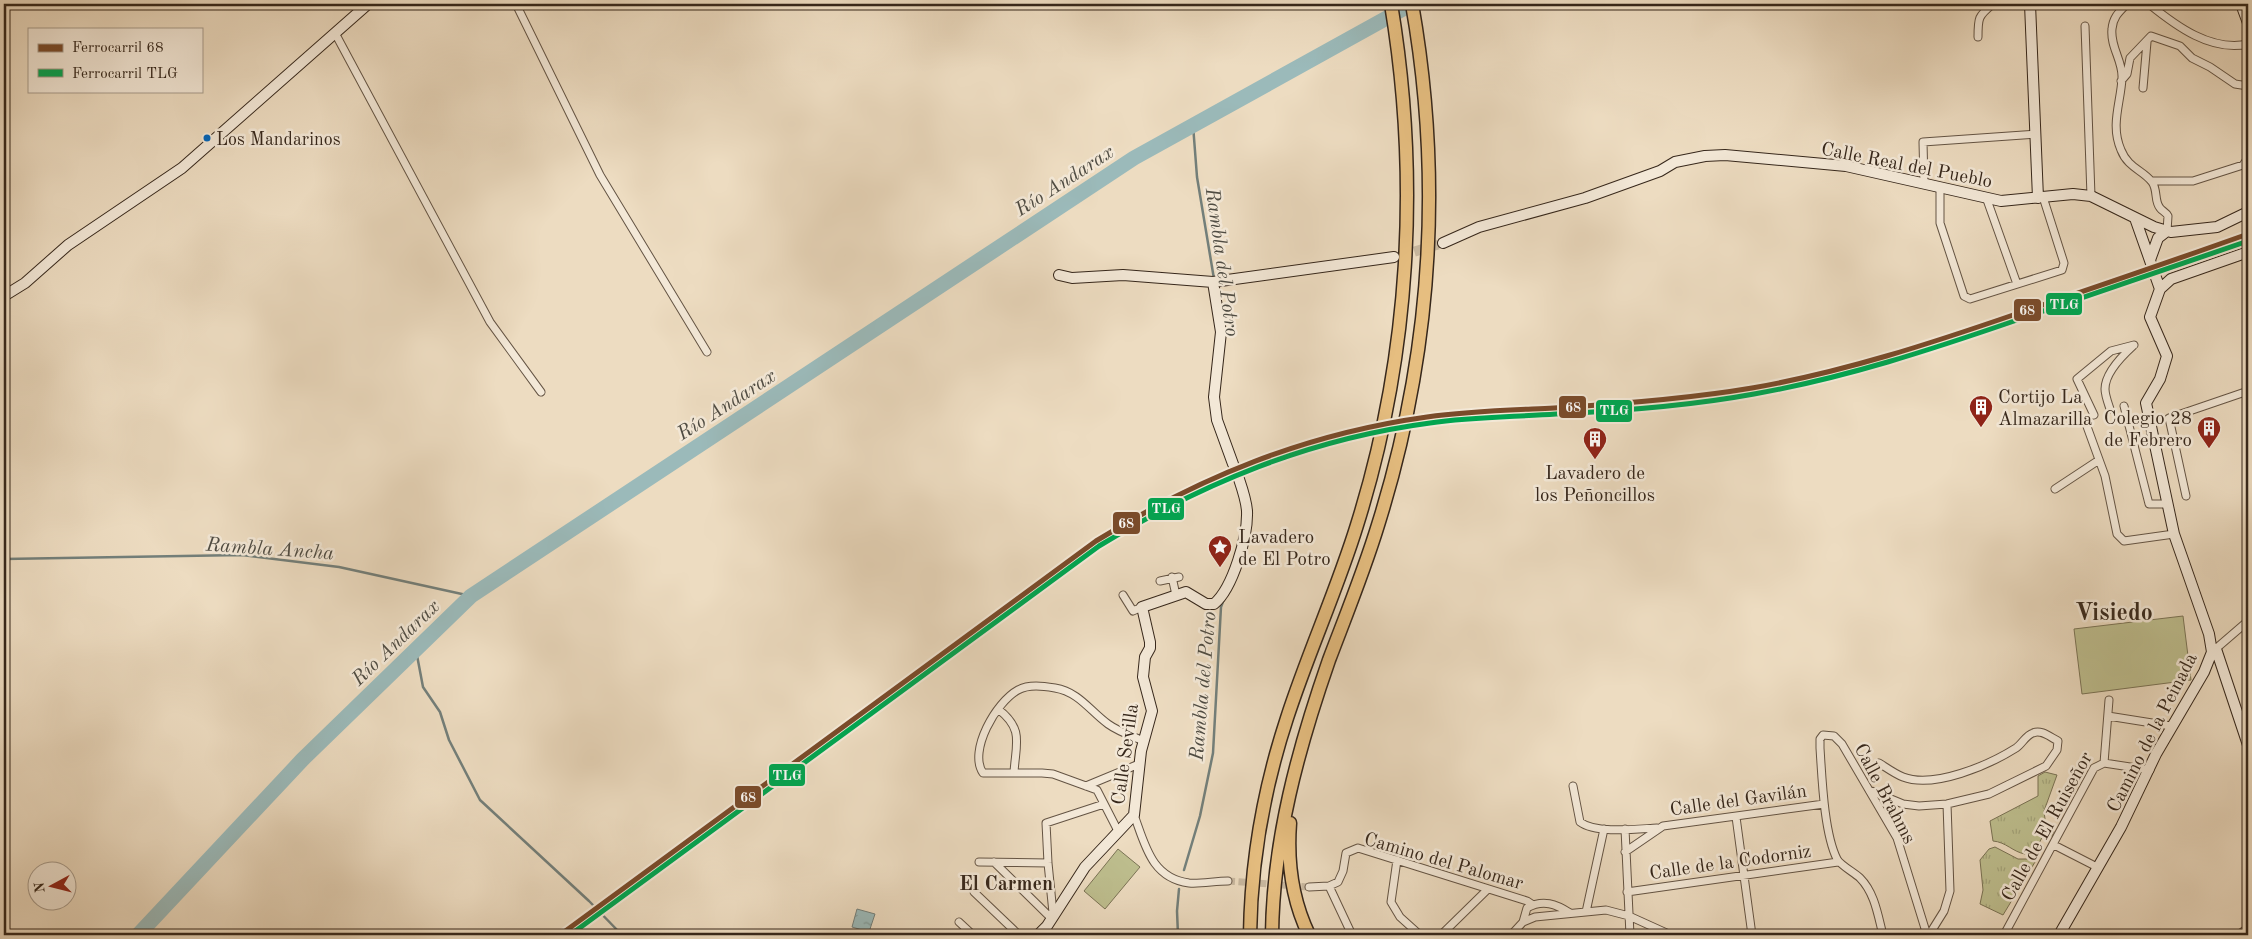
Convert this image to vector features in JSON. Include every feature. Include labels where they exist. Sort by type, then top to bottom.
[{"type":"highway","points":[[1250,935],[1252,886],[1262,818],[1274,763],[1296,689],[1350,548],[1386,415],[1398,343],[1405,266],[1408,200],[1406,128],[1391,4]]},
{"type":"highway","points":[[1272,935],[1275,876],[1289,791],[1309,719],[1368,557],[1404,434],[1419,355],[1427,269],[1430,184],[1426,116],[1412,4]]},
{"type":"highway","points":[[1289,791],[1292,812],[1290,832],[1291,874],[1294,898],[1309,935]]},
{"type":"street","points":[[4,296],[25,283],[68,245],[182,168],[368,4]]},
{"type":"street","points":[[516,4],[600,175],[707,352]]},
{"type":"street","points":[[1978,37],[1980,15],[1993,4]]},
{"type":"street","points":[[1940,188],[1940,223],[1964,296],[1970,299],[2062,270],[2064,264],[2041,198],[2030,4]]},
{"type":"street","points":[[2127,4],[2115,14],[2112,29],[2114,48],[2121,64],[2121,81],[2116,113],[2119,146],[2129,164],[2152,182],[2160,208],[2168,216],[2167,231],[2158,238],[2148,255]]},
{"type":"street","points":[[2148,4],[2171,22],[2203,39],[2226,46],[2248,44]]},
{"type":"street","points":[[2241,4],[2248,23]]},
{"type":"street","points":[[2085,26],[2091,196]]},
{"type":"street","points":[[335,33],[490,322],[541,392]]},
{"type":"street","points":[[2121,81],[2127,74],[2130,58],[2151,36],[2180,46],[2192,58],[2210,67],[2235,84],[2248,86]]},
{"type":"street","points":[[2143,88],[2147,39]]},
{"type":"street","points":[[1924,183],[1923,142],[2036,134]]},
{"type":"street","name":"Calle Real del Pueblo","points":[[1443,243],[1479,227],[1585,198],[1660,171],[1675,162],[1705,156],[1726,155],[1846,166],[2001,201],[2073,194],[2091,196],[2135,218],[2167,231],[2179,232],[2217,227],[2248,212]]},
{"type":"street","points":[[2152,182],[2193,181],[2243,164],[2248,158]]},
{"type":"street","points":[[1986,197],[2017,284]]},
{"type":"street","points":[[2135,218],[2158,284],[2248,252]]},
{"type":"street","points":[[2148,255],[2148,230],[2154,226]]},
{"type":"street","points":[[1059,275],[1072,278],[1123,275],[1213,282],[1394,258]]},
{"type":"street","points":[[1124,595],[1133,611],[1186,592],[1206,604],[1214,604],[1222,598],[1240,559],[1247,512],[1234,467],[1217,420],[1214,398],[1221,332],[1213,282]]},
{"type":"street","name":"Camino de la Peinada","points":[[2059,935],[2121,827],[2171,726],[2204,672],[2214,650],[2174,534],[2146,403],[2163,372],[2167,356],[2150,317],[2158,284]]},
{"type":"street","points":[[2094,415],[2077,379],[2111,351],[2134,345],[2122,356],[2107,380],[2105,390],[2110,409]]},
{"type":"street","points":[[2186,496],[2169,418],[2248,391]]},
{"type":"street","points":[[2124,406],[2149,504],[2167,504]]},
{"type":"street","points":[[2085,421],[2105,476],[2117,534],[2124,541],[2174,534]]},
{"type":"street","points":[[2055,489],[2099,460]]},
{"type":"street","points":[[1160,581],[1176,577],[1176,595]]},
{"type":"street","name":"Calle Sevilla","points":[[1038,935],[1085,867],[1134,815],[1137,797],[1138,764],[1152,711],[1144,677],[1145,657],[1150,648],[1150,642],[1142,607]]},
{"type":"street","points":[[2248,623],[2214,650],[2245,724],[2248,745]]},
{"type":"street","points":[[1118,831],[1097,790],[1054,774],[983,773],[979,767],[978,759],[989,721],[998,709],[1008,698],[1026,687],[1035,686],[1069,691],[1109,724],[1144,741]]},
{"type":"street","name":"Calle de El Ruiseñor","points":[[2004,935],[2094,768],[2104,763],[2109,700]]},
{"type":"street","points":[[998,709],[1011,719],[1015,727],[1017,736],[1014,772]]},
{"type":"street","points":[[2108,716],[2171,726]]},
{"type":"street","points":[[1868,790],[1903,804],[1919,806],[1947,804],[1989,794],[2046,766],[2057,750],[2058,741],[2041,732],[2032,733],[2017,747],[1986,765],[1949,778],[1922,779],[1904,777],[1879,763]]},
{"type":"street","name":"Calle Brahms","points":[[1824,804],[1820,748],[1820,739],[1824,735],[1834,736],[1842,744],[1897,838],[1928,935]]},
{"type":"street","points":[[2104,763],[2150,770]]},
{"type":"street","points":[[1086,786],[1138,764]]},
{"type":"street","name":"Calle del Gavilán","points":[[1573,786],[1580,822],[1585,826],[1604,829],[1657,828],[1824,804]]},
{"type":"street","points":[[1052,915],[1046,823],[1104,804]]},
{"type":"street","points":[[1824,804],[1834,853],[1838,862],[1862,880],[1873,896],[1883,935]]},
{"type":"street","points":[[1928,935],[1944,911],[1950,891],[1947,804]]},
{"type":"street","points":[[1134,815],[1149,857],[1166,874],[1190,883],[1228,881]]},
{"type":"street","points":[[1736,817],[1752,935]]},
{"type":"street","name":"Calle del Gavilán","points":[[1625,852],[1657,828]]},
{"type":"street","points":[[1586,912],[1604,829]]},
{"type":"street","points":[[1625,830],[1630,935]]},
{"type":"street","points":[[2054,845],[2097,867]]},
{"type":"street","name":"Camino del Palomar","points":[[1329,886],[1338,882],[1343,871],[1346,853],[1358,848],[1527,901],[1533,905]]},
{"type":"street","points":[[1397,860],[1391,902],[1400,917],[1420,935]]},
{"type":"street","points":[[979,862],[1048,863]]},
{"type":"street","points":[[994,862],[1052,915]]},
{"type":"street","name":"Calle de la Codorniz","points":[[1628,892],[1838,862]]},
{"type":"street","points":[[1309,887],[1329,886],[1352,935]]},
{"type":"street","points":[[1441,935],[1488,889]]},
{"type":"street","points":[[974,892],[1019,935]]},
{"type":"street","name":"Camino del Palomar","points":[[1511,935],[1523,922],[1527,908],[1533,905],[1556,904],[1570,913]]},
{"type":"street","points":[[1523,922],[1535,917],[1606,910],[1629,916],[1671,935]]},
{"type":"street","points":[[959,922],[973,935]]},
{"type":"street","points":[[2238,935],[2248,928]]},
{"type":"green space","points":[[2183,616],[2191,680],[2082,694],[2074,629]]},
{"type":"green space","points":[[2045,772],[2057,775],[2044,811],[2046,827],[2054,831],[2052,836],[2044,834],[2038,845],[2025,854],[2002,843],[1993,841],[1990,821],[2038,796],[2038,776]]},
{"type":"green space","points":[[1995,847],[2018,859],[2029,859],[2035,862],[2003,915],[1980,904],[1983,890],[1980,860],[1989,849]]},
{"type":"green space","points":[[1118,849],[1140,867],[1105,909],[1084,891]]},
{"type":"water","points":[[857,909],[875,914],[869,932],[852,927]]},
{"type":"waterway","name":"Río Andarax","points":[[138,935],[302,760],[471,596],[1134,158],[1412,4]]},
{"type":"waterway","name":"Rambla del Potro","points":[[1193,125],[1197,177],[1214,279]]},
{"type":"waterway","name":"Rambla Ancha","points":[[4,559],[242,555],[339,567],[471,596]]},
{"type":"waterway","name":"Rambla del Potro","points":[[1184,870],[1200,816],[1213,753],[1221,607],[1224,599]]},
{"type":"waterway","points":[[416,650],[423,687],[440,712],[449,740],[480,800],[589,901],[622,935]]},
{"type":"waterway","name":"Rambla del Potro","points":[[1178,935],[1177,911],[1179,889]]},
{"type":"tunnel","points":[[1400,256],[1443,243]]},
{"type":"tunnel","points":[[1228,881],[1309,887]]},
{"type":"rail line","name":"68","points":[[560,935],[1096,541],[1174,497],[1214,478],[1296,447],[1338,435],[1427,417],[1459,413],[1604,405],[1678,398],[1752,388],[1820,374],[1954,335],[2248,234]]},
{"type":"rail line","name":"TLG","points":[[570,935],[1099,546],[1178,502],[1258,467],[1342,440],[1385,430],[1430,423],[1462,419],[1680,405],[1754,394],[1822,380],[1889,362],[1955,341],[2248,241]]},
{"type":"place","name":"Los Mandarinos","points":[[207,138]]},
{"type":"place","name":"Cortijo La Almazarilla","points":[[1981,428]]},
{"type":"place","name":"Colegio 28 de Febrero","points":[[2209,449]]},
{"type":"place","name":"Lavadero de los Peñoncillos","points":[[1595,460]]},
{"type":"place","name":"Lavadero de El Potro","points":[[1220,568]]},
{"type":"district","name":"Visiedo","points":[[2114,612]]},
{"type":"district","name":"El Carmen","points":[[1006,883]]}]
